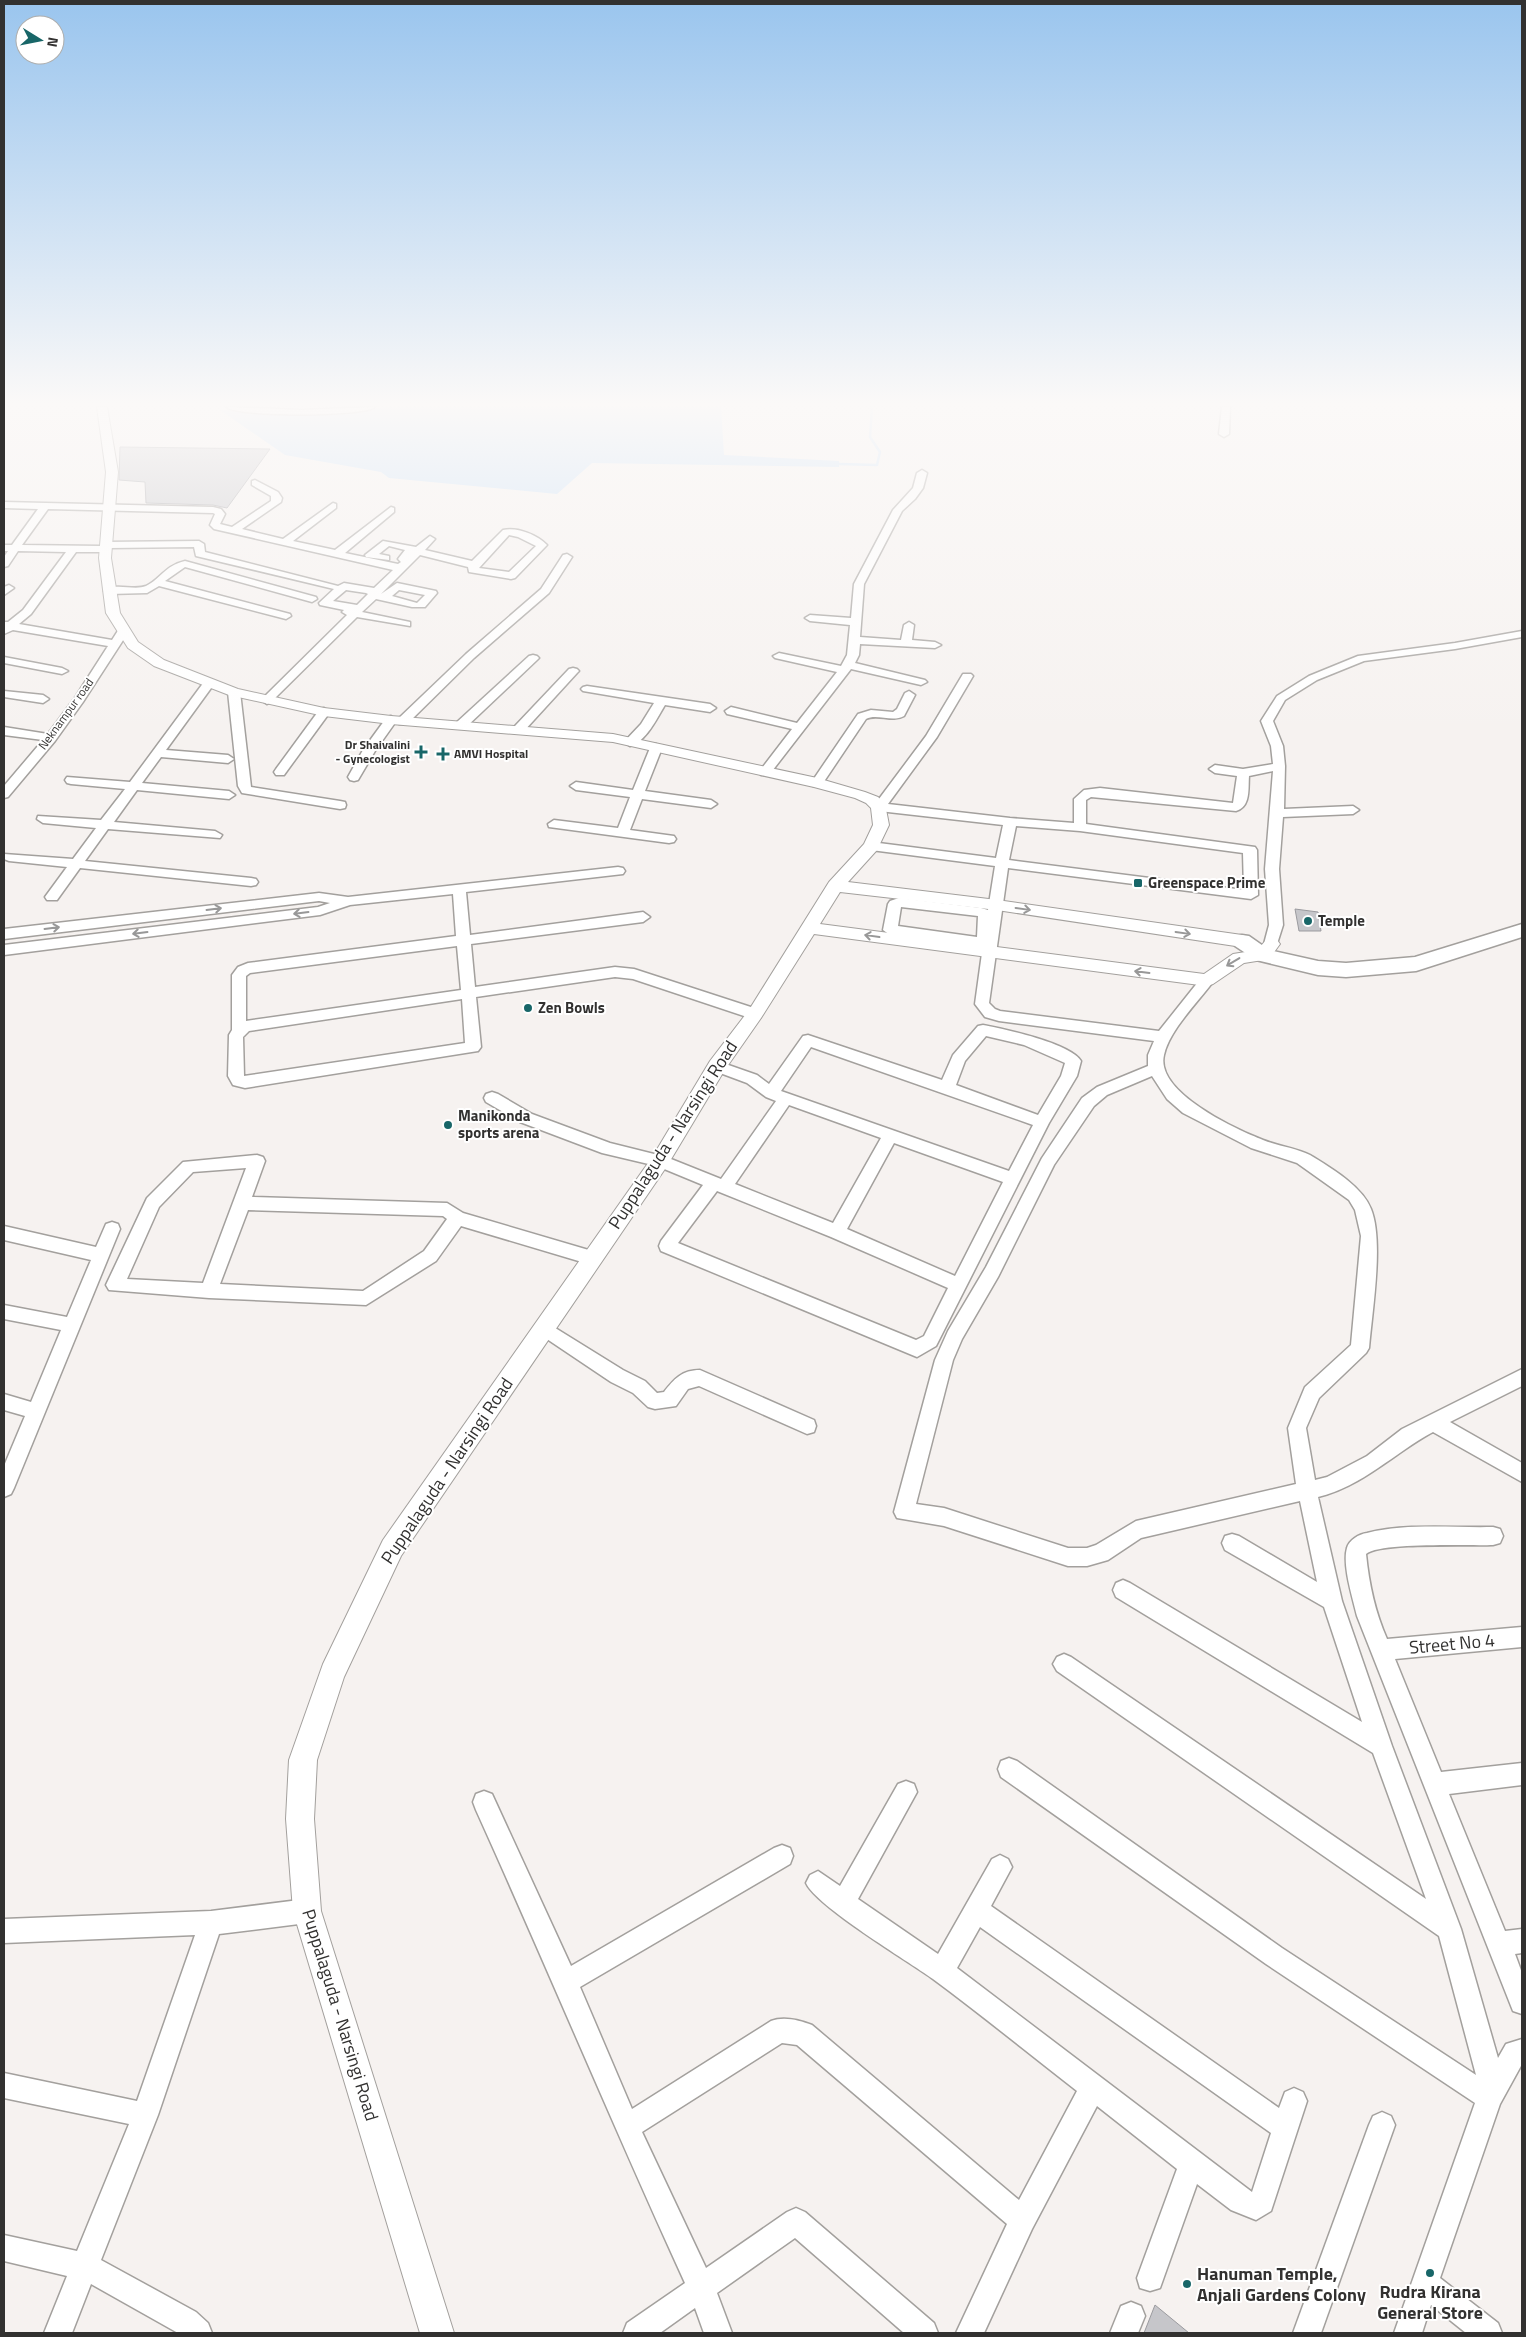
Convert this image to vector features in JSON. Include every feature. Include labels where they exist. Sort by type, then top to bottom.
[{"type":"main road","points":[[1267,949],[1315,957],[1350,960],[1427,947],[1481,932],[1522,914]]},
{"type":"main road","points":[[1242,941],[1318,968],[1346,970],[1416,964],[1522,930]]},
{"type":"street","points":[[4,564],[37,516]]},
{"type":"street","points":[[108,516],[104,558],[113,613],[133,645],[159,663],[208,684],[267,700],[324,712],[397,721],[634,738],[656,748],[817,783],[860,795],[872,800],[879,806],[1010,822],[1080,827],[1250,850],[1251,895],[871,846]]},
{"type":"street","points":[[219,516],[215,524],[234,530],[337,554],[387,562],[400,568]]},
{"type":"street","points":[[234,530],[255,516]]},
{"type":"street","points":[[285,542],[320,516]]},
{"type":"street","points":[[337,554],[384,516]]},
{"type":"street","points":[[765,772],[846,668],[853,655],[859,584],[895,516]]},
{"type":"street","points":[[507,532],[520,534],[542,546],[514,576],[473,570],[474,565],[507,532]]},
{"type":"street","points":[[267,700],[355,610],[375,594],[430,539]]},
{"type":"street","points":[[4,548],[199,544],[200,554],[333,586]]},
{"type":"street","points":[[6,628],[33,605],[74,548]]},
{"type":"street","points":[[418,551],[474,565]]},
{"type":"street","points":[[354,777],[369,750],[397,721],[545,590],[567,557]]},
{"type":"street","points":[[110,591],[147,590],[179,566],[185,564],[312,599]]},
{"type":"street","points":[[387,581],[442,592]]},
{"type":"street","points":[[156,582],[286,616]]},
{"type":"street","points":[[375,594],[397,586],[432,593],[417,604],[375,594],[369,590],[344,586],[324,602],[406,624]]},
{"type":"street","points":[[329,609],[355,610]]},
{"type":"street","points":[[810,618],[856,622]]},
{"type":"street","points":[[906,643],[909,625]]},
{"type":"street","points":[[6,628],[115,644]]},
{"type":"street","name":"Neknampur road","points":[[4,794],[9,782],[51,738],[79,700],[124,630]]},
{"type":"street","points":[[1489,2098],[1489,2069],[1449,1929],[1381,1746],[1332,1601],[1307,1491],[1297,1428],[1312,1393],[1360,1348],[1369,1236],[1363,1210],[1355,1195],[1303,1159],[1257,1144],[1190,1109],[1172,1095],[1155,1069],[1156,1055],[1163,1037],[1208,980],[1239,958],[1267,949],[1276,925],[1272,869],[1279,766],[1277,746],[1267,720],[1281,698],[1312,678],[1362,658],[1455,646],[1522,634]]},
{"type":"street","points":[[854,640],[935,644]]},
{"type":"street","points":[[779,656],[921,682]]},
{"type":"street","points":[[461,725],[533,658]]},
{"type":"street","points":[[4,660],[62,671]]},
{"type":"street","points":[[519,729],[573,671]]},
{"type":"street","points":[[879,806],[931,737],[967,676]]},
{"type":"street","points":[[52,897],[208,684]]},
{"type":"street","points":[[587,688],[710,708]]},
{"type":"street","points":[[234,692],[246,790],[340,804]]},
{"type":"street","points":[[4,694],[43,699]]},
{"type":"street","points":[[817,783],[865,714],[895,715],[900,713],[909,695]]},
{"type":"street","points":[[634,738],[646,726],[657,700]]},
{"type":"street","points":[[280,772],[324,712]]},
{"type":"street","points":[[731,714],[796,730]]},
{"type":"street","points":[[4,731],[51,738]]},
{"type":"street","points":[[623,832],[656,748]]},
{"type":"street","points":[[158,753],[228,759]]},
{"type":"street","points":[[1215,769],[1243,773],[1279,766]]},
{"type":"street","points":[[1080,827],[1080,798],[1088,793],[1100,792],[1236,806],[1241,801],[1243,773]]},
{"type":"street","points":[[71,780],[229,795]]},
{"type":"street","points":[[576,786],[711,804]]},
{"type":"street","name":"Puppalaguda - Narsingi Road","points":[[437,2333],[307,1911],[300,1819],[303,1760],[332,1673],[392,1548],[660,1161],[718,1066],[755,1014],[835,886],[871,846],[881,825],[879,806]]},
{"type":"street","points":[[1277,813],[1353,810]]},
{"type":"street","points":[[43,819],[215,835]]},
{"type":"street","points":[[984,949],[997,905],[1002,862],[1010,822]]},
{"type":"street","points":[[554,824],[669,839]]},
{"type":"street","points":[[10,857],[251,882]]},
{"type":"street","points":[[4,950],[320,911],[348,901],[618,870]]},
{"type":"street","points":[[835,886],[997,905],[1242,941]]},
{"type":"street","points":[[460,888],[464,939],[468,993],[473,1047],[245,1082],[238,1081],[236,1076],[236,1036],[238,1030],[239,975],[243,970],[464,939],[643,917]]},
{"type":"street","points":[[4,934],[319,897],[348,901]]},
{"type":"street","points":[[984,949],[890,930],[895,904],[900,902],[981,912],[986,915],[982,1004],[990,1013],[1013,1018],[1163,1037]]},
{"type":"street","points":[[810,928],[984,949],[1208,980]]},
{"type":"street","points":[[238,1030],[245,1026],[615,972],[634,974],[755,1014]]},
{"type":"street","points":[[947,1088],[958,1059],[983,1030],[1005,1034],[1041,1046],[1073,1061],[1069,1076],[1042,1122],[930,1341],[917,1349],[667,1246],[718,1185],[778,1096],[808,1040],[1042,1122]]},
{"type":"street","points":[[718,1066],[752,1078],[778,1096],[1013,1179]]},
{"type":"street","points":[[1155,1069],[1102,1091],[1088,1102],[1048,1162],[992,1272],[954,1336],[944,1360],[904,1512],[944,1517],[1068,1557],[1087,1557],[1101,1554],[1136,1530],[1330,1485],[1374,1462],[1409,1435],[1522,1378]]},
{"type":"street","points":[[492,1098],[526,1118],[608,1149],[660,1161],[837,1232],[958,1285]]},
{"type":"street","points":[[837,1232],[890,1135]]},
{"type":"street","points":[[210,1291],[257,1161],[189,1166],[153,1203],[115,1285],[210,1291],[366,1298],[430,1256],[456,1218]]},
{"type":"street","points":[[242,1203],[448,1210],[456,1218],[592,1258]]},
{"type":"street","points":[[4,1488],[112,1229]]},
{"type":"street","points":[[4,1233],[101,1255]]},
{"type":"street","points":[[4,1312],[72,1325]]},
{"type":"street","points":[[544,1328],[617,1376],[639,1387],[648,1397],[656,1401],[669,1400],[684,1380],[690,1377],[700,1378],[807,1426]]},
{"type":"street","points":[[4,1402],[37,1412]]},
{"type":"street","points":[[1433,1422],[1522,1473]]},
{"type":"street","points":[[1493,1536],[1393,1538],[1366,1542],[1356,1550],[1358,1575],[1367,1616],[1436,1784],[1511,1943],[1522,2002]]},
{"type":"street","points":[[1232,1543],[1332,1601]]},
{"type":"street","points":[[1123,1590],[1381,1746]]},
{"type":"street","name":"Street No 4","points":[[1381,1650],[1522,1637]]},
{"type":"street","points":[[1064,1664],[1449,1929]]},
{"type":"street","points":[[1009,1769],[1274,1956],[1489,2098]]},
{"type":"street","points":[[1436,1784],[1522,1774]]},
{"type":"street","points":[[843,1903],[906,1792]]},
{"type":"street","points":[[484,1802],[566,1982],[627,2127],[701,2288],[718,2333]]},
{"type":"street","points":[[566,1982],[782,1856]]},
{"type":"street","points":[[942,1971],[1000,1867]]},
{"type":"street","points":[[818,1883],[843,1903],[942,1971],[1240,2201],[1256,2207],[1262,2202],[1294,2101]]},
{"type":"street","points":[[976,1910],[1285,2128]]},
{"type":"street","points":[[4,1931],[211,1923],[307,1911]]},
{"type":"street","points":[[58,2333],[145,2115],[211,1923]]},
{"type":"street","points":[[627,2127],[780,2030],[803,2034],[1023,2220]]},
{"type":"street","points":[[1408,2333],[1489,2098],[1515,2053],[1522,2051]]},
{"type":"street","points":[[4,2085],[145,2115]]},
{"type":"street","points":[[970,2333],[1023,2220],[1093,2087]]},
{"type":"street","points":[[1307,2333],[1382,2125]]},
{"type":"street","points":[[1150,2278],[1192,2164]]},
{"type":"street","points":[[637,2333],[796,2221],[924,2333]]},
{"type":"street","points":[[4,2248],[85,2266],[186,2322],[198,2333]]},
{"type":"street","points":[[1425,2284],[1488,2333]]},
{"type":"building","name":"Temple","points":[[1295,909],[1318,912],[1321,931],[1299,931]]},
{"type":"building","points":[[1155,2305],[1189,2333],[1144,2333]]},
{"type":"place","name":"Dr Shaivalini - Gynecologist","points":[[421,752]]},
{"type":"place","name":"AMVI Hospital","points":[[443,754]]},
{"type":"place","name":"Greenspace Prime","points":[[1138,883]]},
{"type":"place","name":"Temple","points":[[1308,921]]},
{"type":"place","name":"Zen Bowls","points":[[528,1008]]},
{"type":"place","name":"Manikonda sports arena","points":[[448,1125]]},
{"type":"place","name":"Rudra Kirana General Store","points":[[1430,2273]]},
{"type":"place","name":"Hanuman Temple, Anjali Gardens Colony","points":[[1187,2284]]}]
